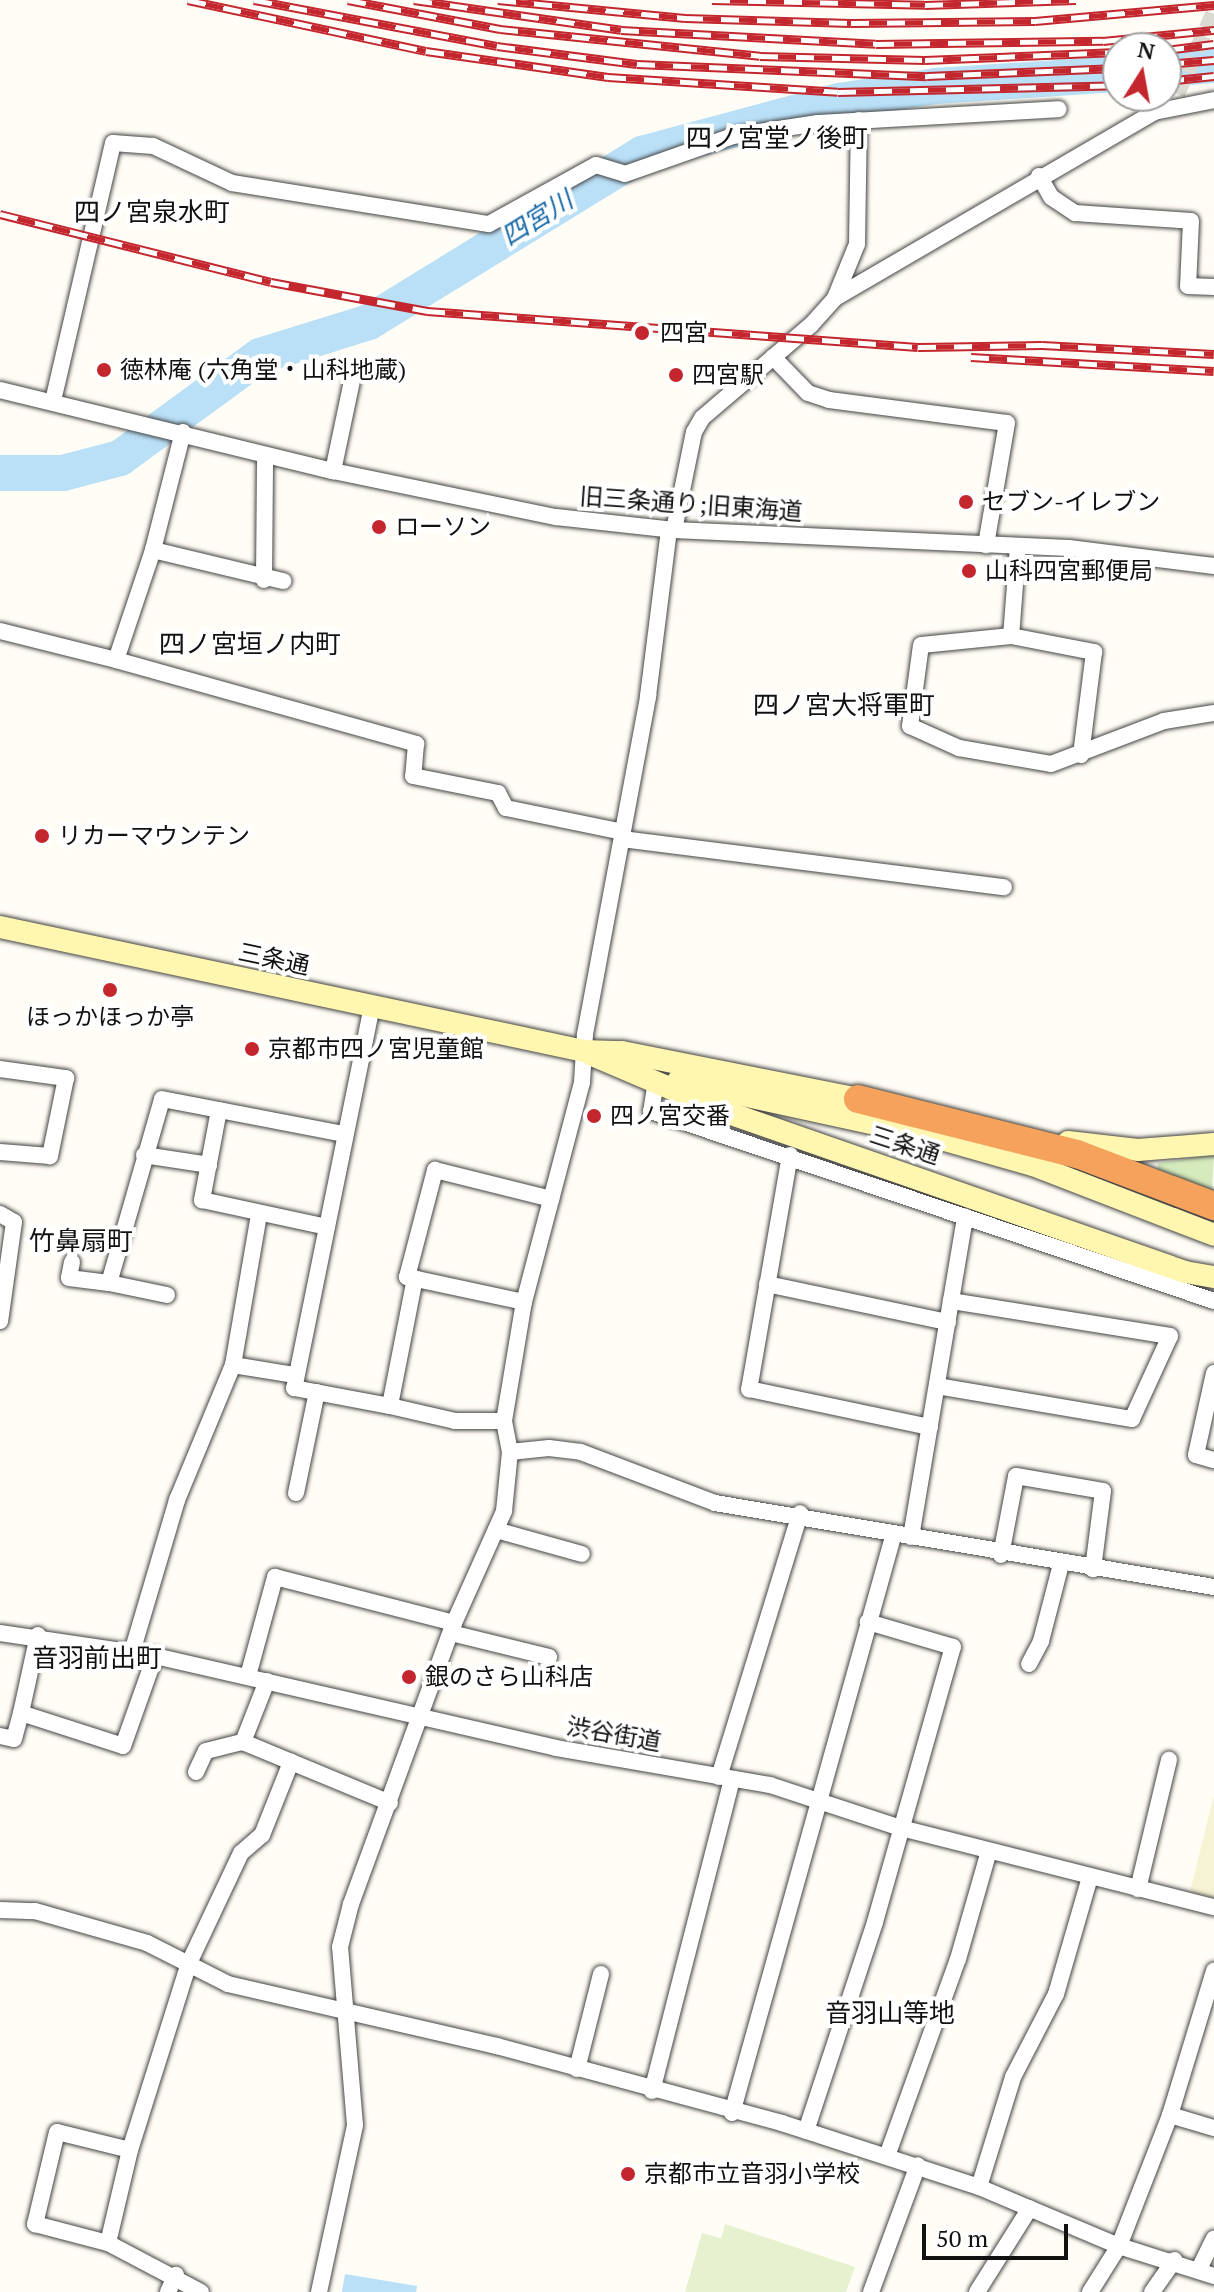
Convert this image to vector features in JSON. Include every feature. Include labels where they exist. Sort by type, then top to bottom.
[{"type":"highway","points":[[858,1099],[1000,1133],[1130,1171],[1214,1206]]},
{"type":"main road","name":"三条通","points":[[0,927],[584,1051],[723,1111],[1185,1272],[1214,1277]]},
{"type":"main road","name":"三条通","points":[[584,1051],[622,1052],[858,1099]]},
{"type":"main road","points":[[646,1076],[934,1137],[1033,1165],[1214,1235]]},
{"type":"main road","points":[[1000,1133],[1124,1149],[1214,1144]]},
{"type":"street","points":[[319,2292],[355,2125],[353,2052],[342,2010],[340,1947],[351,1904],[423,1718],[453,1628],[496,1530],[509,1483],[510,1452],[504,1421],[524,1302],[582,1082],[584,1051],[648,696],[672,529],[694,432],[702,418],[835,298],[1039,176],[1174,101],[1214,100]]},
{"type":"street","points":[[0,390],[53,401],[113,143],[153,146],[232,183],[489,224],[596,165],[625,174],[733,136],[859,120],[1059,109]]},
{"type":"street","points":[[835,298],[857,244],[859,120]]},
{"type":"street","points":[[1039,176],[1051,197],[1075,213],[1191,221],[1188,286],[1214,287]]},
{"type":"street","points":[[773,357],[808,393],[829,400],[1007,423],[986,545]]},
{"type":"street","points":[[333,471],[352,381]]},
{"type":"street","name":"旧三条通り;旧東海道","points":[[53,401],[333,471],[556,517],[672,529],[1018,546],[1214,566]]},
{"type":"street","points":[[116,660],[153,550],[178,431]]},
{"type":"street","points":[[264,580],[265,455]]},
{"type":"street","points":[[1011,636],[1018,546]]},
{"type":"street","points":[[153,550],[264,580],[283,581]]},
{"type":"street","points":[[0,631],[116,660],[416,744],[413,776],[498,793],[506,808],[622,836],[1004,887]]},
{"type":"street","points":[[1081,755],[1094,652],[1011,636],[921,645],[910,726],[959,748],[1051,764],[1081,755],[1164,721],[1214,713]]},
{"type":"street","points":[[372,1006],[294,1388],[455,1421],[504,1421]]},
{"type":"street","points":[[0,1069],[66,1078],[50,1156],[0,1152]]},
{"type":"street","points":[[646,1076],[651,1111],[790,1155],[1214,1301]]},
{"type":"street","points":[[109,1283],[162,1099],[344,1134]]},
{"type":"street","points":[[219,1110],[202,1200],[327,1227]]},
{"type":"street","points":[[144,1155],[209,1165]]},
{"type":"street","points":[[790,1155],[749,1389],[930,1427]]},
{"type":"street","points":[[524,1302],[407,1277],[435,1170],[551,1199]]},
{"type":"street","points":[[0,1214],[14,1222],[0,1321]]},
{"type":"street","points":[[132,1652],[177,1500],[233,1365],[259,1214]]},
{"type":"street","points":[[911,1537],[965,1217]]},
{"type":"street","points":[[72,1262],[69,1278],[167,1295]]},
{"type":"street","points":[[390,1406],[415,1278]]},
{"type":"street","points":[[767,1284],[948,1322]]},
{"type":"street","points":[[937,1386],[1132,1419],[1170,1336],[951,1301]]},
{"type":"street","points":[[233,1365],[295,1375]]},
{"type":"street","points":[[1214,1373],[1196,1455],[1214,1460]]},
{"type":"street","points":[[296,1493],[317,1392]]},
{"type":"street","points":[[510,1452],[549,1448],[581,1452],[715,1503],[800,1513],[1001,1555],[1093,1569],[1213,1581]]},
{"type":"street","points":[[1001,1555],[1016,1476],[1103,1491],[1093,1569]]},
{"type":"street","points":[[652,2091],[725,1778],[800,1513]]},
{"type":"street","points":[[496,1530],[582,1554]]},
{"type":"street","points":[[732,2113],[816,1799],[894,1533]]},
{"type":"street","points":[[1029,1664],[1041,1641],[1061,1564]]},
{"type":"street","points":[[248,1676],[275,1577],[549,1657]]},
{"type":"street","points":[[806,2131],[901,1828],[953,1647],[868,1622]]},
{"type":"street","name":"渋谷街道","points":[[0,1633],[38,1635],[155,1656],[423,1718],[725,1778],[816,1799],[901,1828],[1214,1907]]},
{"type":"street","points":[[0,1736],[14,1739],[38,1635]]},
{"type":"street","points":[[21,1713],[123,1746],[155,1656]]},
{"type":"street","points":[[243,1742],[267,1681]]},
{"type":"street","points":[[196,1772],[206,1751],[243,1742],[390,1803]]},
{"type":"street","points":[[1138,1889],[1169,1760]]},
{"type":"street","points":[[108,2243],[130,2150],[189,1963],[241,1853],[262,1835],[291,1762]]},
{"type":"street","points":[[887,2156],[958,1959],[989,1851]]},
{"type":"street","points":[[979,2187],[1013,2077],[1056,1994],[1090,1877]]},
{"type":"street","points":[[0,1910],[58,1917],[147,1943],[228,1984],[577,2069],[806,2131],[918,2165],[1119,2246],[1174,2260],[1206,2273],[1214,2238]]},
{"type":"street","points":[[1090,2292],[1119,2246],[1170,2115],[1214,1971]]},
{"type":"street","points":[[577,2069],[601,1974]]},
{"type":"street","points":[[1170,2115],[1214,2128]]},
{"type":"street","points":[[130,2150],[57,2132],[35,2224],[108,2243],[176,2275],[201,2292]]},
{"type":"street","points":[[871,2292],[918,2165]]},
{"type":"street","points":[[977,2292],[1030,2208]]},
{"type":"street","points":[[1152,2292],[1174,2260]]},
{"type":"street","points":[[168,2292],[176,2275]]},
{"type":"shaded area","points":[[1214,1795],[1214,1898],[1190,1892]]},
{"type":"green space","points":[[1214,1155],[1212,1192],[1158,1169],[1158,1163]]},
{"type":"green space","points":[[725,2224],[855,2267],[846,2292],[685,2292],[702,2233],[721,2238]]},
{"type":"water","points":[[345,2274],[417,2286],[416,2292],[342,2292]]},
{"type":"waterway","name":"四宮川","points":[[1182,68],[1214,65]]},
{"type":"waterway","name":"四宮川","points":[[0,473],[63,473],[120,458],[260,356],[369,322],[642,154],[839,101],[936,86],[1102,75]]},
{"type":"tunnel","points":[[1182,83],[1214,12]]},
{"type":"railway","points":[[188,0],[426,51],[608,77],[838,92],[1102,85]]},
{"type":"railway","points":[[254,0],[497,46],[637,64],[927,76],[1102,69]]},
{"type":"railway","points":[[348,0],[500,29],[760,56],[925,60],[1102,53]]},
{"type":"railway","points":[[414,0],[621,30],[876,44],[1103,41],[1214,30]]},
{"type":"railway","points":[[498,0],[685,18],[851,23],[1035,21],[1214,5]]},
{"type":"railway","points":[[712,0],[925,5],[1076,0]]},
{"type":"railway","points":[[1182,48],[1214,44]]},
{"type":"railway","points":[[1182,63],[1214,60]]},
{"type":"railway","points":[[1182,79],[1214,76]]},
{"type":"railway","points":[[0,214],[271,282],[427,311],[918,347],[1042,345],[1214,354]]},
{"type":"railway","points":[[971,357],[1214,371]]},
{"type":"place","name":"四宮","points":[[642,333]]},
{"type":"place","name":"徳林庵 (六角堂・山科地蔵)","points":[[104,370]]},
{"type":"place","name":"四宮駅","points":[[676,375]]},
{"type":"place","name":"セブン-イレブン","points":[[966,502]]},
{"type":"place","name":"ローソン","points":[[379,527]]},
{"type":"place","name":"山科四宮郵便局","points":[[969,571]]},
{"type":"place","name":"リカーマウンテン","points":[[42,836]]},
{"type":"place","name":"ほっかほっか亭","points":[[110,990]]},
{"type":"place","name":"京都市四ノ宮児童館","points":[[252,1049]]},
{"type":"place","name":"四ノ宮交番","points":[[594,1116]]},
{"type":"place","name":"銀のさら山科店","points":[[409,1677]]},
{"type":"place","name":"京都市立音羽小学校","points":[[628,2174]]},
{"type":"district","name":"四ノ宮堂ノ後町","points":[[777,138]]},
{"type":"district","name":"四ノ宮泉水町","points":[[152,212]]},
{"type":"district","name":"四ノ宮垣ノ内町","points":[[250,644]]},
{"type":"district","name":"四ノ宮大将軍町","points":[[844,705]]},
{"type":"district","name":"竹鼻扇町","points":[[81,1241]]},
{"type":"district","name":"音羽前出町","points":[[97,1658]]},
{"type":"district","name":"音羽山等地","points":[[890,2013]]}]
